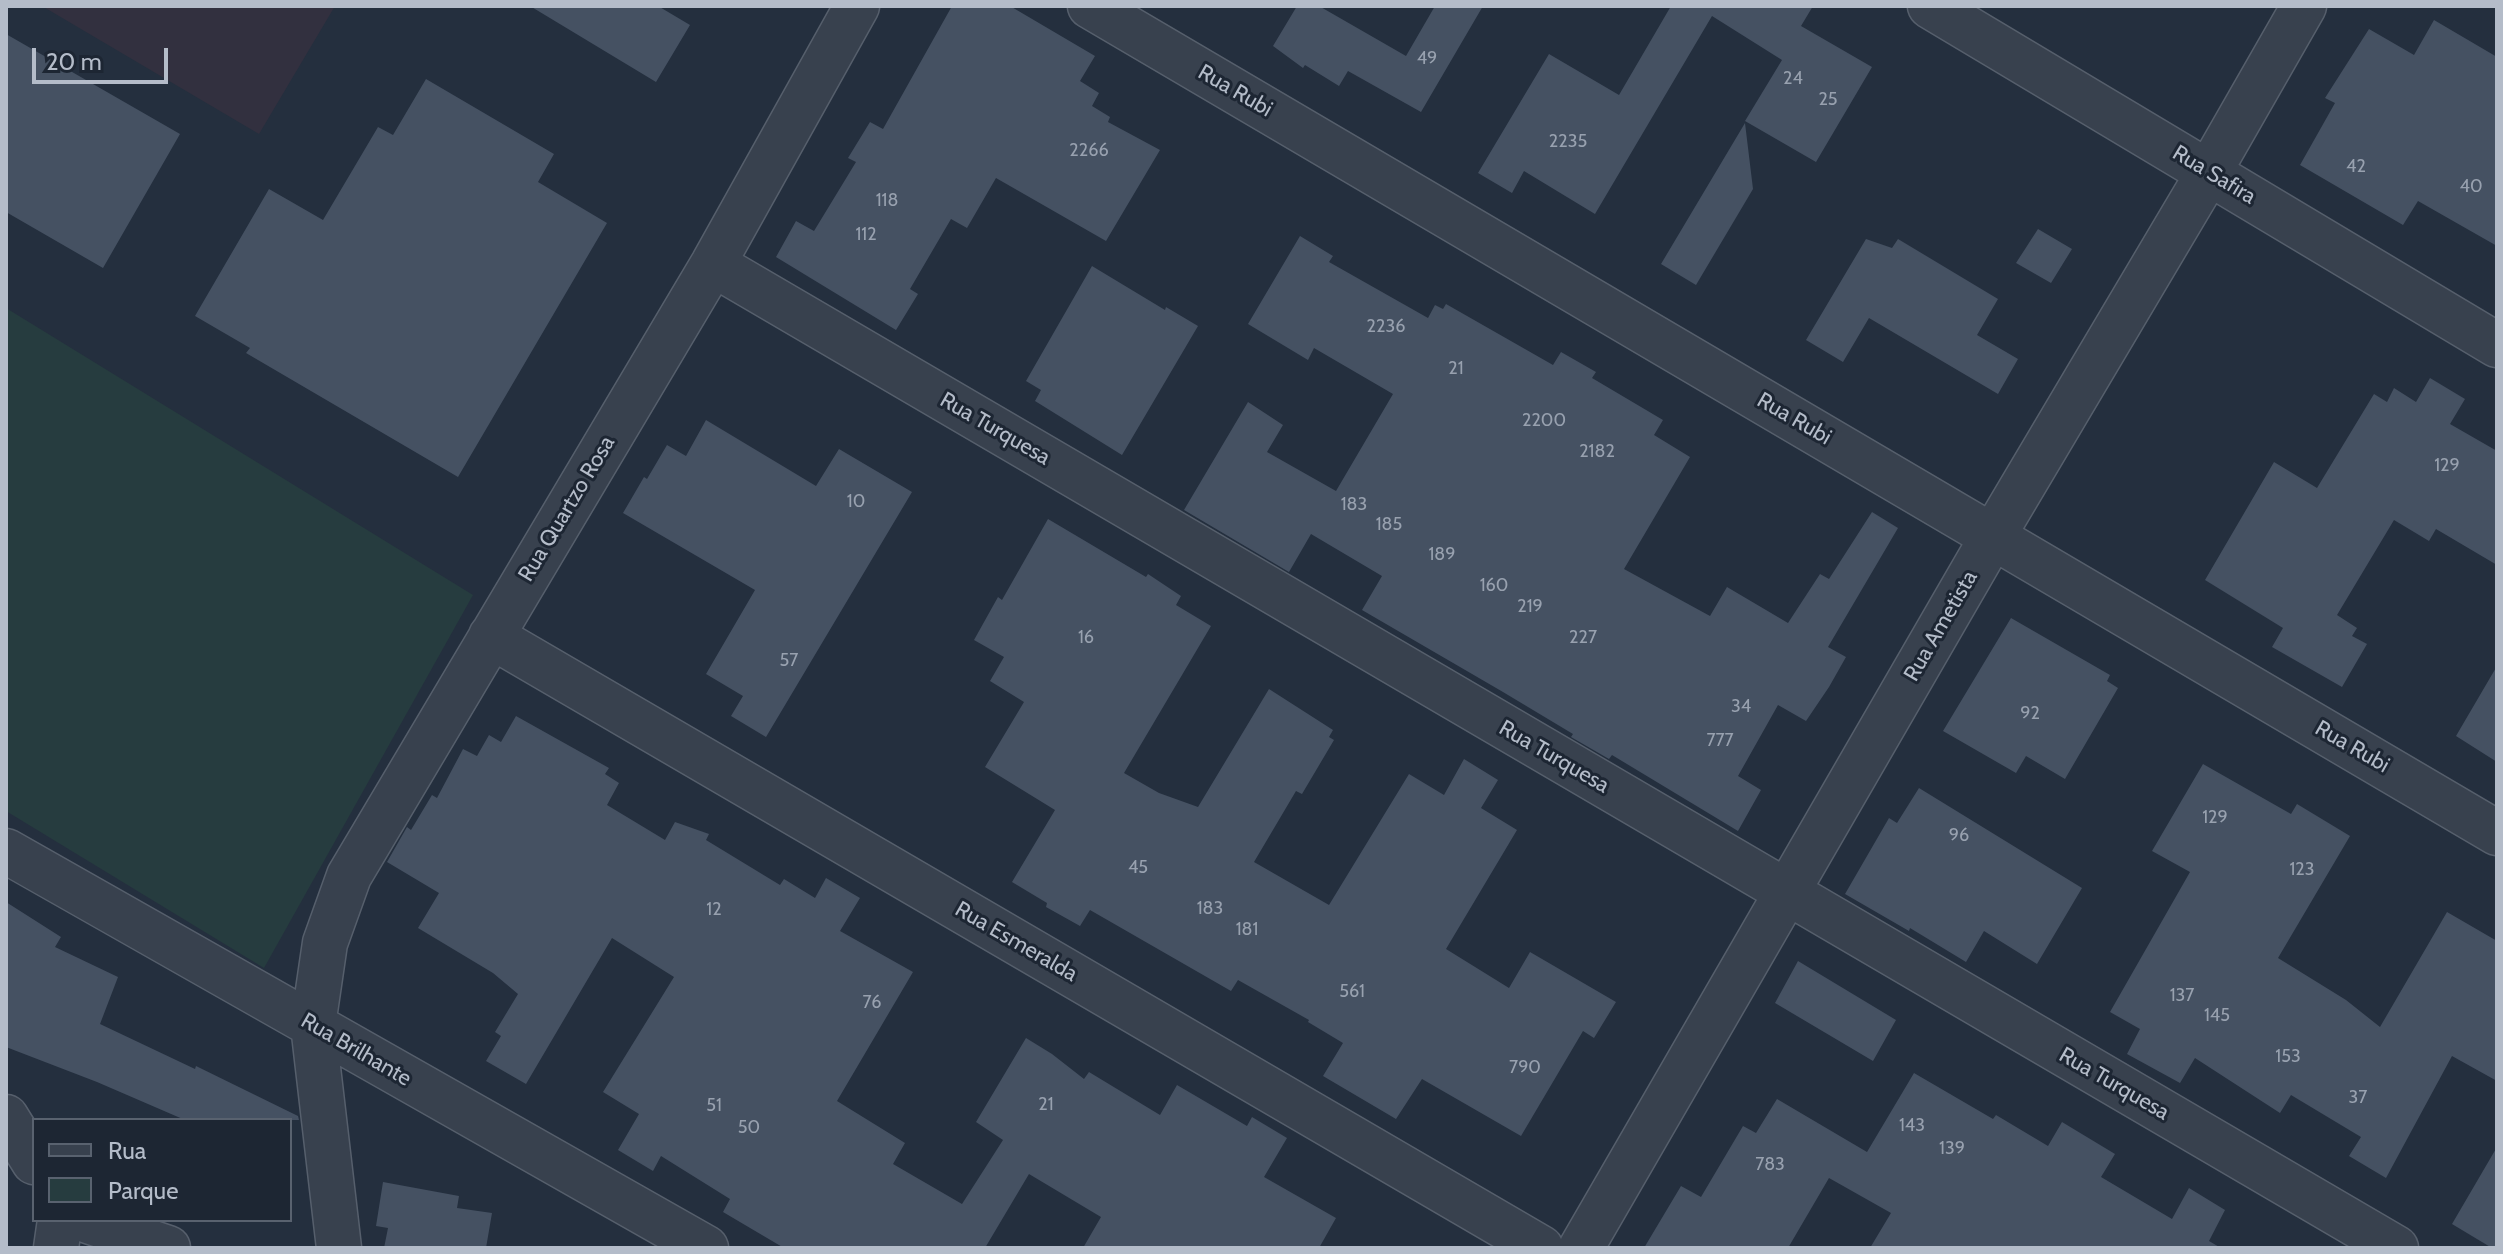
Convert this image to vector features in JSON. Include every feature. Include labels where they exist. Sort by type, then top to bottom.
[{"type":"street","name":"Rua Quartzo Rosa","points":[[339,1248],[313,1025],[325,943],[349,876],[713,264],[857,6]]},
{"type":"street","name":"Rua Rubi","points":[[1090,6],[2497,833]]},
{"type":"street","name":"Rua Safira","points":[[1930,6],[2497,345]]},
{"type":"street","name":"Rua Ametista","points":[[1581,1248],[2304,6]]},
{"type":"street","name":"Rua Turquesa","points":[[713,264],[2396,1248]]},
{"type":"street","name":"Rua Esmeralda","points":[[491,636],[1541,1248]]},
{"type":"street","name":"Rua Brilhante","points":[[6,851],[706,1248]]},
{"type":"street","points":[[7,1119],[32,1159]]},
{"type":"street","points":[[56,1248],[60,1222]]},
{"type":"street","points":[[91,1222],[168,1248]]},
{"type":"shaded area","points":[[42,6],[335,6],[259,134]]},
{"type":"green space","points":[[6,308],[473,595],[264,968],[6,811]]},
{"type":"building","points":[[530,6],[658,6],[690,25],[656,82]]},
{"type":"building","points":[[952,6],[1010,6],[1095,56],[1080,81],[1099,93],[1092,106],[1110,117],[1108,122],[1160,150],[1106,241],[996,178],[967,228],[951,219],[910,289],[918,294],[896,330],[776,257],[796,221],[814,231],[856,162],[848,158],[870,122],[883,129]]},
{"type":"building","points":[[1297,6],[1319,6],[1406,56],[1435,6],[1483,6],[1421,112],[1348,71],[1339,86],[1305,65],[1303,68],[1273,46]]},
{"type":"building","points":[[1671,6],[1813,6],[1801,26],[1872,67],[1816,162],[1745,121],[1782,60],[1712,16],[1595,214],[1524,171],[1512,193],[1478,173],[1549,54],[1619,95]]},
{"type":"building","points":[[2434,20],[2497,57],[2497,246],[2418,201],[2403,225],[2300,165],[2335,103],[2325,98],[2369,29],[2414,55]]},
{"type":"building","points":[[6,34],[180,134],[103,268],[6,212]]},
{"type":"building","points":[[426,79],[554,154],[538,182],[607,223],[458,477],[246,353],[250,348],[195,316],[269,189],[323,220],[378,127],[393,135]]},
{"type":"building","points":[[1745,123],[1753,189],[1696,285],[1661,264]]},
{"type":"building","points":[[2038,229],[2072,249],[2051,283],[2016,263]]},
{"type":"building","points":[[1300,236],[1333,256],[1329,262],[1428,318],[1435,305],[1443,309],[1446,304],[1553,365],[1561,352],[1596,372],[1592,378],[1663,420],[1654,435],[1690,457],[1624,569],[1710,616],[1727,587],[1788,623],[1820,574],[1829,579],[1872,512],[1898,528],[1828,647],[1846,657],[1829,687],[1806,721],[1778,705],[1738,776],[1761,790],[1738,831],[1612,755],[1609,759],[1571,737],[1573,734],[1362,610],[1382,576],[1311,534],[1289,572],[1184,510],[1248,402],[1283,425],[1267,452],[1336,491],[1393,394],[1314,348],[1308,360],[1248,324]]},
{"type":"building","points":[[1866,239],[1892,248],[1898,239],[1998,299],[1977,335],[2018,359],[1998,394],[1869,318],[1843,362],[1806,340]]},
{"type":"building","points":[[1092,266],[1198,326],[1122,455],[1035,401],[1041,390],[1026,381]]},
{"type":"building","points":[[2430,378],[2465,399],[2450,424],[2497,451],[2497,565],[2436,529],[2429,541],[2394,520],[2337,615],[2357,628],[2352,636],[2367,644],[2342,687],[2272,647],[2283,628],[2205,580],[2274,462],[2317,488],[2374,394],[2387,402],[2394,388],[2416,402]]},
{"type":"building","points":[[706,420],[816,486],[839,449],[912,492],[766,737],[731,716],[743,696],[706,674],[755,590],[623,513],[667,445],[686,456]]},
{"type":"building","points":[[1048,519],[1146,577],[1148,574],[1181,596],[1176,605],[1211,626],[1124,773],[1159,793],[1198,807],[1269,689],[1333,730],[1329,737],[1334,740],[1302,794],[1296,791],[1254,862],[1329,905],[1409,774],[1444,795],[1464,759],[1498,780],[1481,808],[1517,830],[1446,949],[1509,988],[1530,952],[1616,1002],[1594,1038],[1583,1031],[1521,1136],[1422,1079],[1396,1119],[1323,1076],[1343,1043],[1309,1020],[1238,980],[1231,991],[1090,910],[1080,926],[1046,907],[1047,903],[1012,882],[1055,810],[985,767],[1024,702],[990,681],[1004,657],[974,640],[998,597],[1002,600]]},
{"type":"building","points":[[2011,618],[2110,675],[2107,681],[2118,688],[2065,779],[2026,756],[2016,773],[1943,731]]},
{"type":"building","points":[[2497,666],[2497,762],[2456,736]]},
{"type":"building","points":[[516,716],[609,768],[605,774],[619,783],[607,805],[665,840],[675,822],[709,834],[706,840],[780,885],[784,879],[815,898],[826,878],[860,898],[840,931],[913,972],[837,1101],[905,1143],[893,1164],[962,1204],[1003,1140],[976,1122],[1026,1038],[1084,1079],[1089,1072],[1160,1115],[1177,1085],[1247,1126],[1252,1117],[1287,1138],[1264,1177],[1336,1218],[1319,1248],[1083,1248],[1101,1217],[1029,1174],[985,1248],[784,1248],[723,1212],[730,1199],[661,1156],[653,1171],[618,1150],[639,1114],[603,1092],[674,977],[612,938],[526,1084],[486,1061],[501,1036],[495,1032],[518,994],[493,973],[418,928],[439,893],[387,862],[407,827],[411,830],[432,795],[437,798],[463,749],[477,756],[489,735],[501,742]]},
{"type":"building","points":[[2203,764],[2291,814],[2297,804],[2350,836],[2278,958],[2346,1000],[2380,1027],[2447,912],[2497,941],[2497,1081],[2452,1056],[2386,1178],[2349,1156],[2361,1137],[2291,1095],[2280,1113],[2195,1058],[2180,1083],[2127,1054],[2140,1029],[2110,1012],[2190,872],[2152,851]]},
{"type":"building","points":[[1919,788],[2082,888],[2037,964],[1984,931],[1966,962],[1845,894],[1889,818],[1897,823]]},
{"type":"building","points":[[6,902],[61,937],[55,947],[118,977],[100,1024],[195,1069],[196,1066],[298,1116],[299,1120],[180,1118],[6,1047]]},
{"type":"building","points":[[1798,961],[1896,1020],[1873,1061],[1775,1003]]},
{"type":"building","points":[[1914,1073],[1993,1119],[1996,1115],[2048,1146],[2062,1122],[2115,1154],[2101,1177],[2172,1219],[2189,1188],[2225,1210],[2209,1241],[2221,1248],[1870,1248],[1891,1213],[1829,1178],[1788,1248],[1644,1248],[1681,1186],[1701,1197],[1743,1126],[1756,1133],[1777,1099],[1867,1152]]},
{"type":"building","points":[[2497,1147],[2497,1248],[2492,1248],[2452,1224]]},
{"type":"building","points":[[383,1182],[459,1196],[457,1208],[492,1213],[486,1248],[384,1248],[388,1228],[376,1226]]}]
